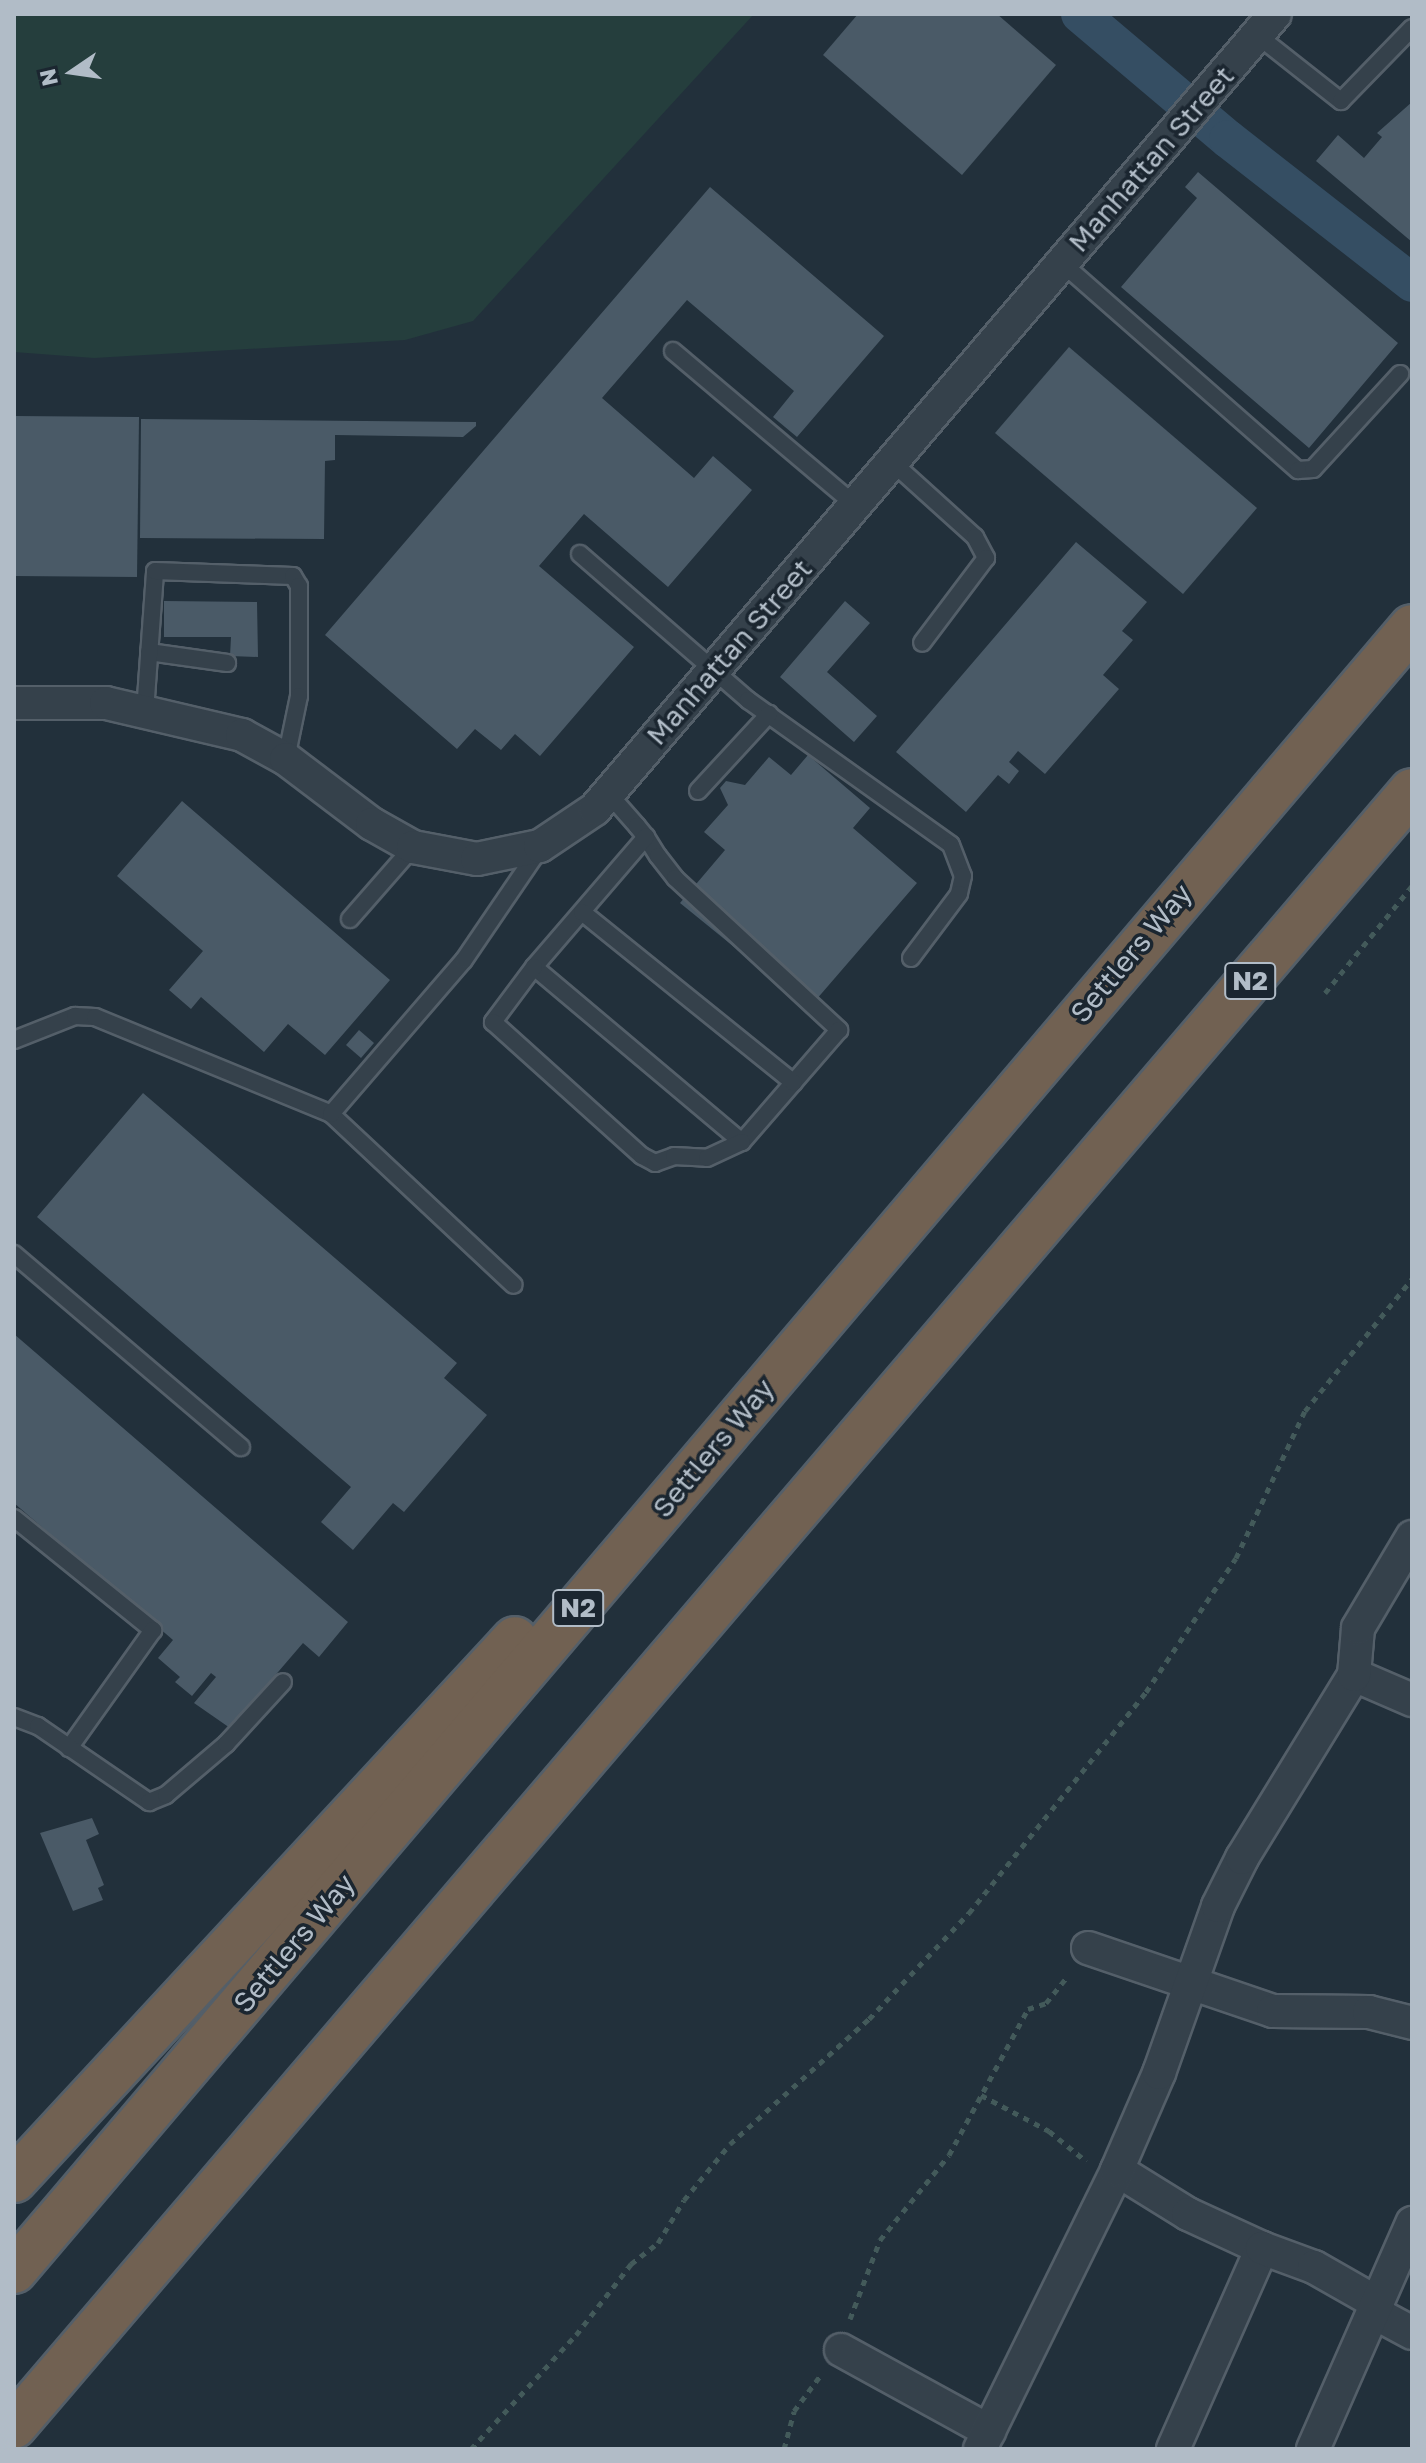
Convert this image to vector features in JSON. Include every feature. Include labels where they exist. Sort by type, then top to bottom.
[{"type":"highway","name":"Settlers Way","points":[[14,2271],[1139,943],[1412,627]]},
{"type":"highway","name":"N2","points":[[14,2426],[1412,791]]},
{"type":"highway","points":[[14,2180],[536,1616],[1139,943]]},
{"type":"street","name":"Manhattan Street","points":[[14,703],[106,703],[242,735],[286,759],[372,824],[413,847],[477,859],[540,846],[595,809],[1266,24]]},
{"type":"street","points":[[841,2350],[984,2440],[1114,2177],[1242,1858],[1354,1675],[1358,1628],[1412,1537]]},
{"type":"street","points":[[1354,1675],[1412,1700]]},
{"type":"street","points":[[1088,1948],[1190,1987],[1273,2011],[1369,2012],[1412,2023]]},
{"type":"street","points":[[1114,2177],[1262,2248],[1314,2267],[1412,2333]]},
{"type":"street","points":[[1313,2449],[1412,2223]]},
{"type":"street","points":[[1173,2449],[1262,2248]]},
{"type":"lane","points":[[1266,24],[1341,101],[1412,28]]},
{"type":"lane","points":[[1062,263],[1298,470],[1313,469],[1400,374]]},
{"type":"lane","points":[[673,351],[855,505]]},
{"type":"lane","points":[[892,462],[975,537],[986,558],[922,643]]},
{"type":"lane","points":[[580,554],[713,671],[769,714],[835,757],[956,853],[963,876],[959,894],[911,958]]},
{"type":"lane","points":[[145,712],[153,577],[159,569],[296,579],[299,696],[286,759]]},
{"type":"lane","points":[[149,652],[227,663]]},
{"type":"lane","points":[[698,791],[769,714]]},
{"type":"lane","points":[[608,793],[646,837],[675,878],[839,1030],[742,1142],[707,1158],[674,1156],[655,1163],[642,1156],[493,1022],[534,967],[646,837]]},
{"type":"lane","points":[[331,1114],[464,960],[540,846]]},
{"type":"lane","points":[[350,919],[413,847]]},
{"type":"lane","points":[[582,912],[794,1083]]},
{"type":"lane","points":[[534,967],[742,1142]]},
{"type":"lane","points":[[14,1040],[75,1016],[95,1017],[331,1114],[514,1285]]},
{"type":"lane","points":[[14,1254],[241,1447]]},
{"type":"lane","points":[[14,1518],[153,1630],[69,1748]]},
{"type":"lane","points":[[14,1717],[38,1726],[142,1801],[156,1800],[226,1744],[283,1682]]},
{"type":"path","points":[[1325,993],[1412,886]]},
{"type":"path","points":[[471,2449],[576,2335],[631,2264],[658,2243],[684,2200],[730,2144],[869,2019],[969,1913],[1146,1692],[1236,1558],[1305,1411],[1412,1279]]},
{"type":"path","points":[[784,2449],[794,2411],[841,2350],[861,2282],[880,2240],[949,2155],[1028,2009],[1046,2003],[1081,1949],[1088,1948]]},
{"type":"path","points":[[981,2095],[1049,2131],[1114,2177]]},
{"type":"green space","points":[[14,14],[754,14],[473,321],[405,340],[94,358],[14,352]]},
{"type":"building","points":[[858,14],[997,14],[1056,65],[962,175],[823,55]]},
{"type":"building","points":[[1412,102],[1412,242],[1316,161],[1338,135],[1364,158],[1382,137],[1377,133]]},
{"type":"building","points":[[1198,172],[1398,343],[1309,448],[1121,287],[1197,198],[1185,187]]},
{"type":"building","points":[[710,187],[884,336],[797,437],[773,417],[794,391],[687,300],[602,398],[694,478],[713,456],[752,490],[668,587],[584,514],[539,566],[634,647],[540,756],[515,734],[501,750],[475,729],[457,749],[325,635]]},
{"type":"building","points":[[1069,347],[1257,508],[1183,594],[995,433]]},
{"type":"building","points":[[14,416],[139,417],[137,577],[14,576]]},
{"type":"building","points":[[141,419],[476,422],[476,426],[463,437],[335,435],[335,460],[325,461],[324,539],[140,538]]},
{"type":"building","points":[[1076,542],[1147,602],[1122,631],[1133,640],[1103,675],[1119,689],[1045,774],[1018,751],[1009,762],[1019,771],[1009,784],[998,775],[966,812],[896,752]]},
{"type":"building","points":[[164,601],[257,602],[258,657],[230,656],[231,637],[164,637]]},
{"type":"building","points":[[845,601],[870,623],[827,672],[877,716],[854,742],[780,677]]},
{"type":"building","points":[[808,755],[870,808],[853,828],[917,883],[809,1008],[680,903],[725,850],[704,832],[728,805],[720,788],[726,781],[745,785],[769,757],[791,775]]},
{"type":"building","points":[[182,801],[390,980],[325,1055],[288,1024],[264,1052],[201,997],[191,1009],[169,990],[203,951],[117,876]]},
{"type":"building","points":[[359,1030],[374,1043],[361,1058],[346,1045]]},
{"type":"building","points":[[143,1093],[457,1363],[444,1378],[487,1415],[404,1512],[393,1503],[353,1550],[321,1522],[351,1487],[37,1217]]},
{"type":"building","points":[[14,1334],[348,1622],[319,1657],[303,1643],[230,1728],[194,1703],[216,1677],[211,1673],[192,1696],[175,1682],[180,1677],[158,1658],[173,1640],[14,1503]]},
{"type":"building","points":[[92,1818],[99,1834],[86,1840],[104,1885],[98,1888],[103,1900],[73,1911],[40,1833]]},
{"type":"waterway","points":[[1080,14],[1228,139],[1412,283]]}]
